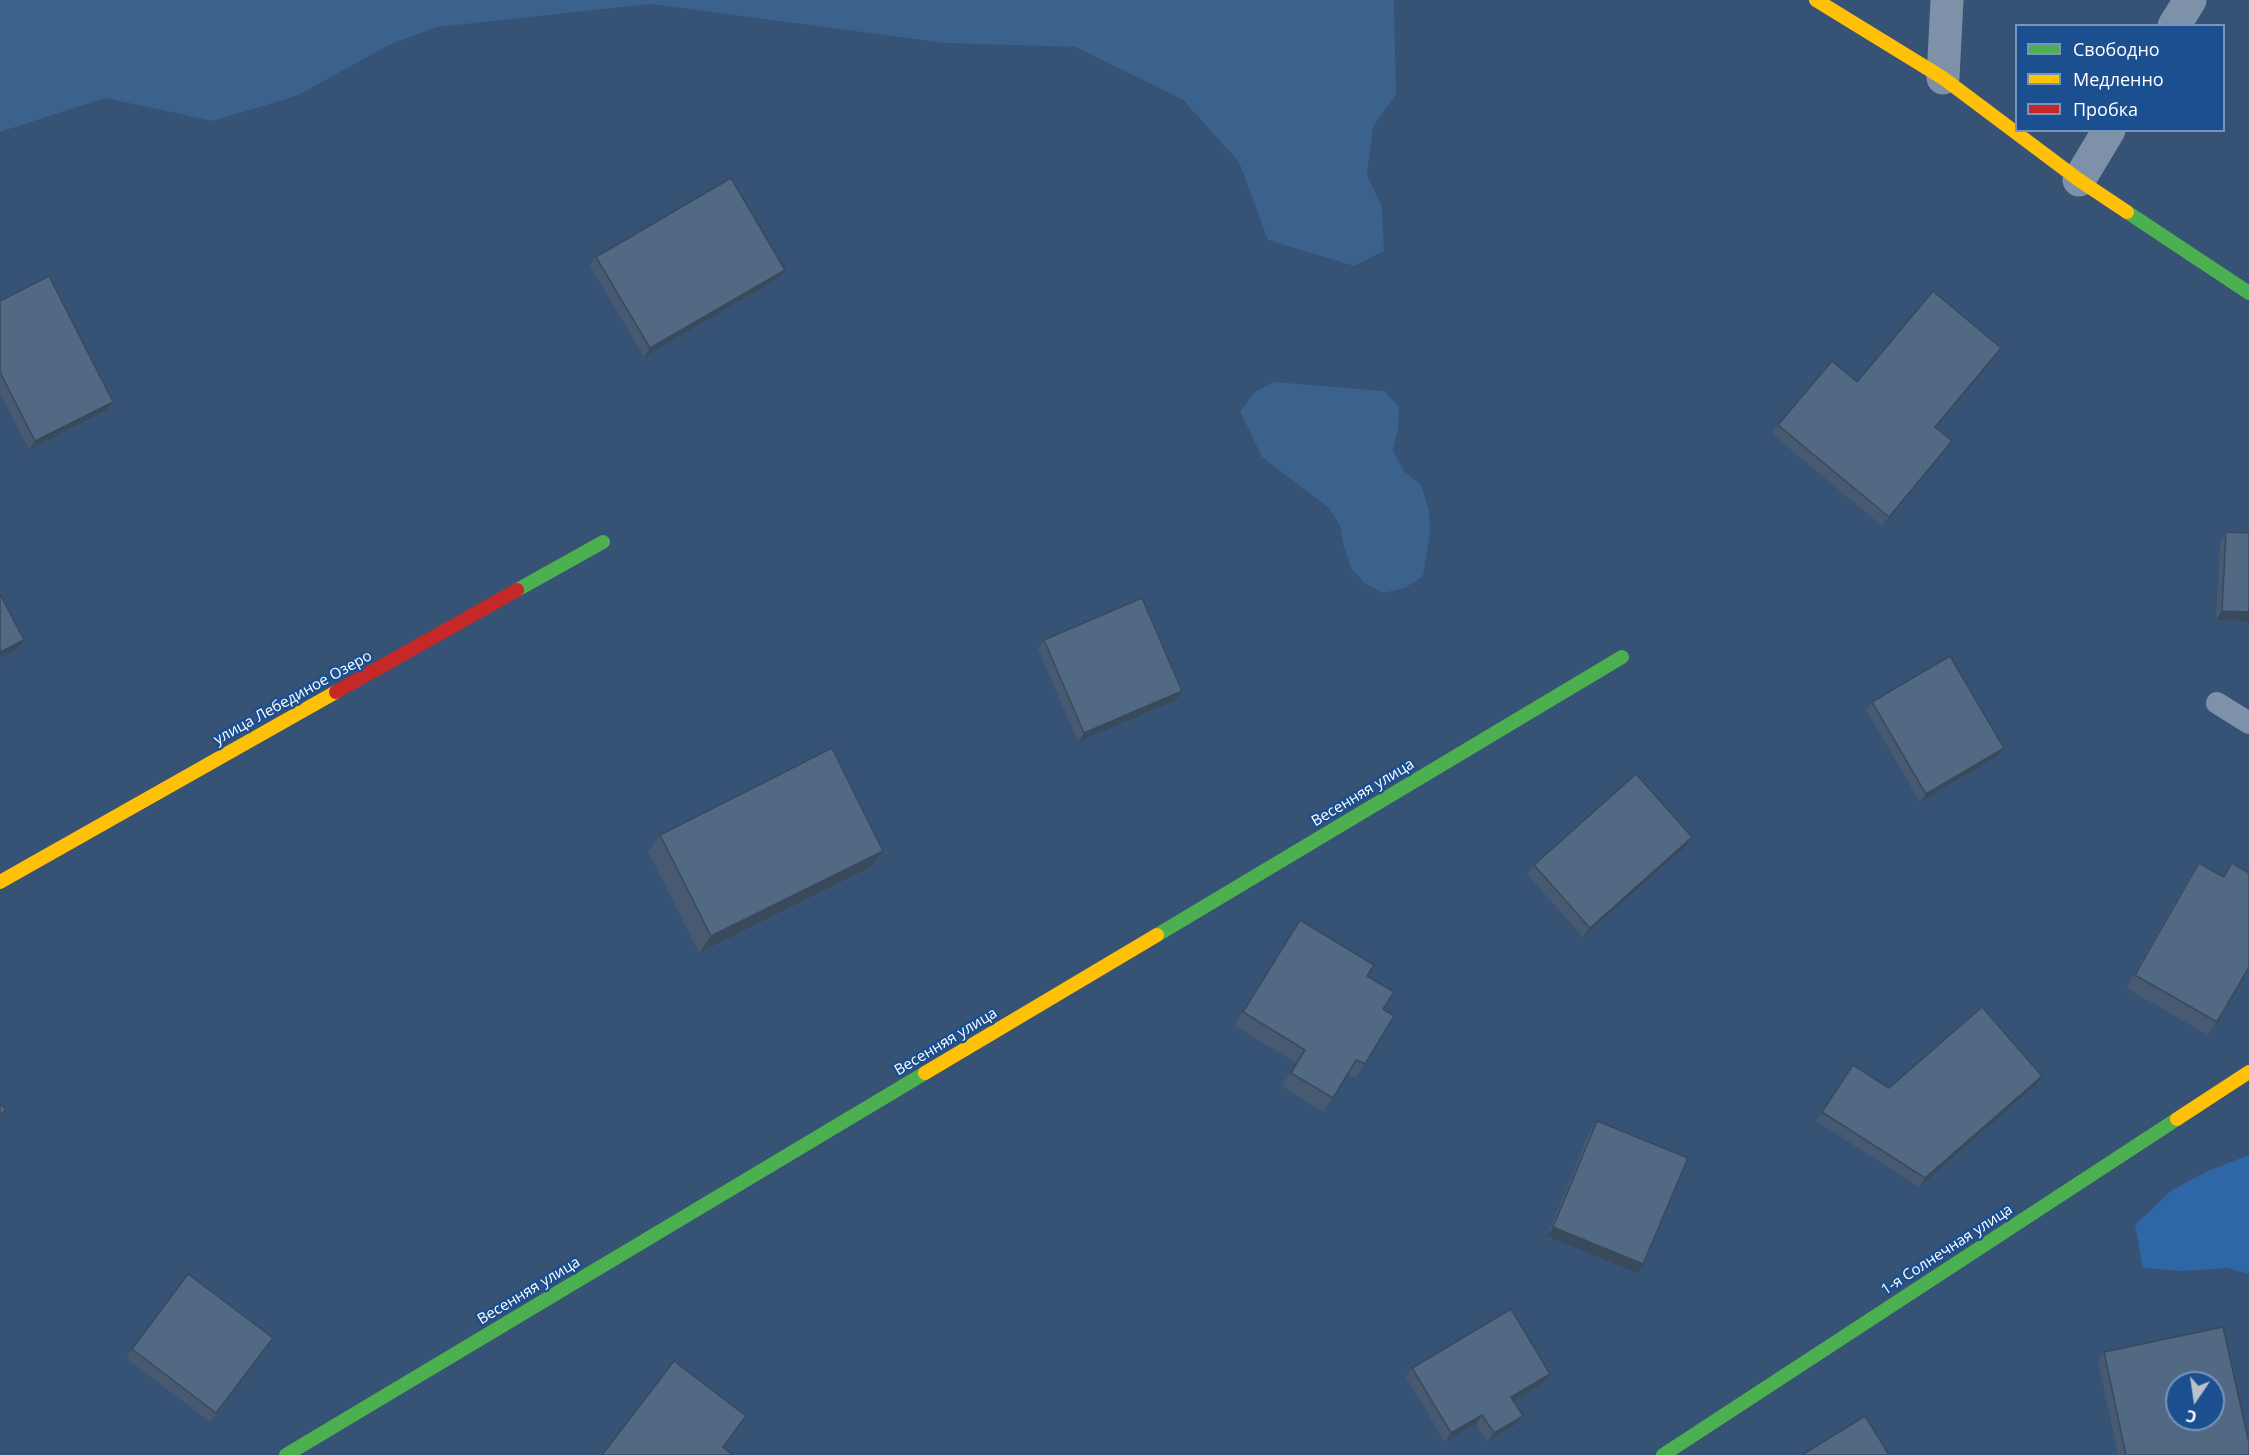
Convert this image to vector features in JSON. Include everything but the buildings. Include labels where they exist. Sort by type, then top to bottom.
[{"type":"street","points":[[1816,0],[1943,78],[2079,180],[2249,293]]},
{"type":"street","points":[[1943,78],[1947,0]]},
{"type":"street","points":[[2175,24],[2190,0]]},
{"type":"street","points":[[2079,180],[2108,132]]},
{"type":"street","name":"улица Лебединое Озеро","points":[[0,882],[603,542]]},
{"type":"street","name":"Весенняя улица","points":[[286,1455],[1622,657]]},
{"type":"street","name":"1-я Солнечная улица","points":[[1663,1455],[2249,1072]]},
{"type":"lane","points":[[2217,703],[2249,723]]},
{"type":"shaded area","points":[[0,0],[1394,0],[1396,94],[1373,127],[1367,175],[1382,207],[1384,251],[1354,266],[1268,240],[1239,162],[1183,100],[1076,47],[945,43],[651,4],[437,27],[391,44],[296,96],[213,121],[105,98],[0,132]]},
{"type":"shaded area","points":[[1274,382],[1384,391],[1399,407],[1398,429],[1393,451],[1404,471],[1421,485],[1429,510],[1430,533],[1423,576],[1405,588],[1383,593],[1364,583],[1351,568],[1340,526],[1329,508],[1262,457],[1240,411],[1255,392]]},
{"type":"shaded area","points":[[2249,1155],[2249,1274],[2227,1268],[2183,1271],[2143,1268],[2135,1225],[2172,1190],[2210,1170]]},
{"type":"traffic: fast","points":[[2127,212],[2249,293]]},
{"type":"traffic: fast","points":[[517,590],[603,542]]},
{"type":"traffic: fast","points":[[1157,935],[1622,657]]},
{"type":"traffic: fast","points":[[286,1455],[925,1073]]},
{"type":"traffic: fast","points":[[1663,1455],[2177,1119]]},
{"type":"traffic: slow","points":[[1816,0],[1943,78],[2079,180],[2127,212]]},
{"type":"traffic: slow","points":[[0,882],[336,692]]},
{"type":"traffic: slow","points":[[925,1073],[1157,935]]},
{"type":"traffic: slow","points":[[2177,1119],[2249,1072]]},
{"type":"traffic: jam","points":[[336,692],[517,590]]}]
